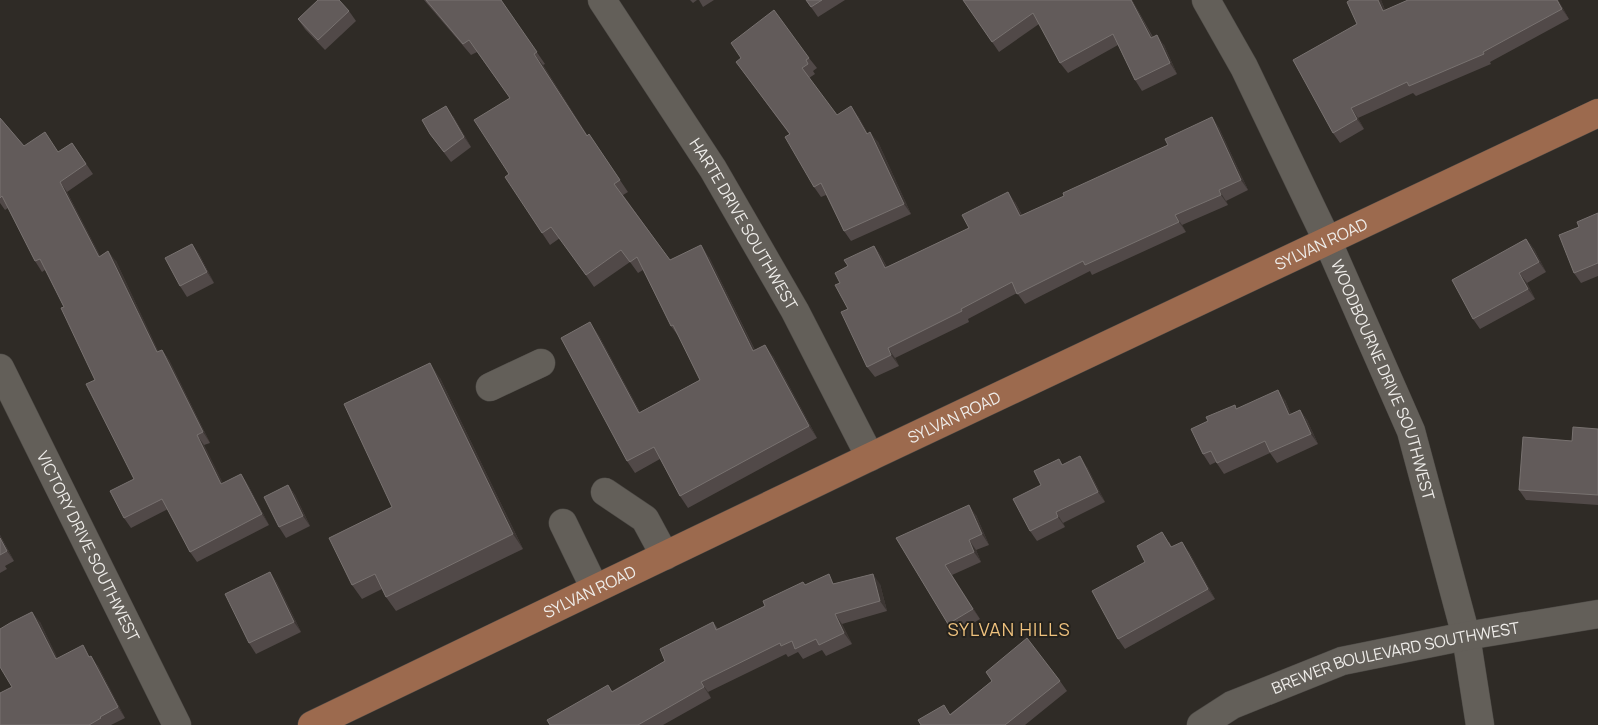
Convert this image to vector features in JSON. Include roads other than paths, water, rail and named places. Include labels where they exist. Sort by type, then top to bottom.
[{"type":"main road","name":"SYLVAN ROAD","points":[[312,725],[870,457],[1598,113]]},
{"type":"street","name":"HARTE DRIVE SOUTHWEST","points":[[602,0],[713,169],[796,312],[870,457]]},
{"type":"street","name":"WOODBOURNE DRIVE SOUTHWEST","points":[[1206,0],[1244,67],[1327,240],[1411,431],[1466,636],[1480,725]]},
{"type":"street","points":[[490,387],[541,363]]},
{"type":"street","name":"VICTORY DRIVE SOUTHWEST","points":[[0,368],[176,725]]},
{"type":"street","points":[[604,492],[645,519],[665,556]]},
{"type":"street","points":[[563,523],[595,589]]},
{"type":"street","name":"BREWER BOULEVARD SOUTHWEST","points":[[1201,725],[1232,705],[1342,661],[1466,636],[1598,614]]},
{"type":"district","name":"SYLVAN HILLS","points":[[1009,630]]}]
